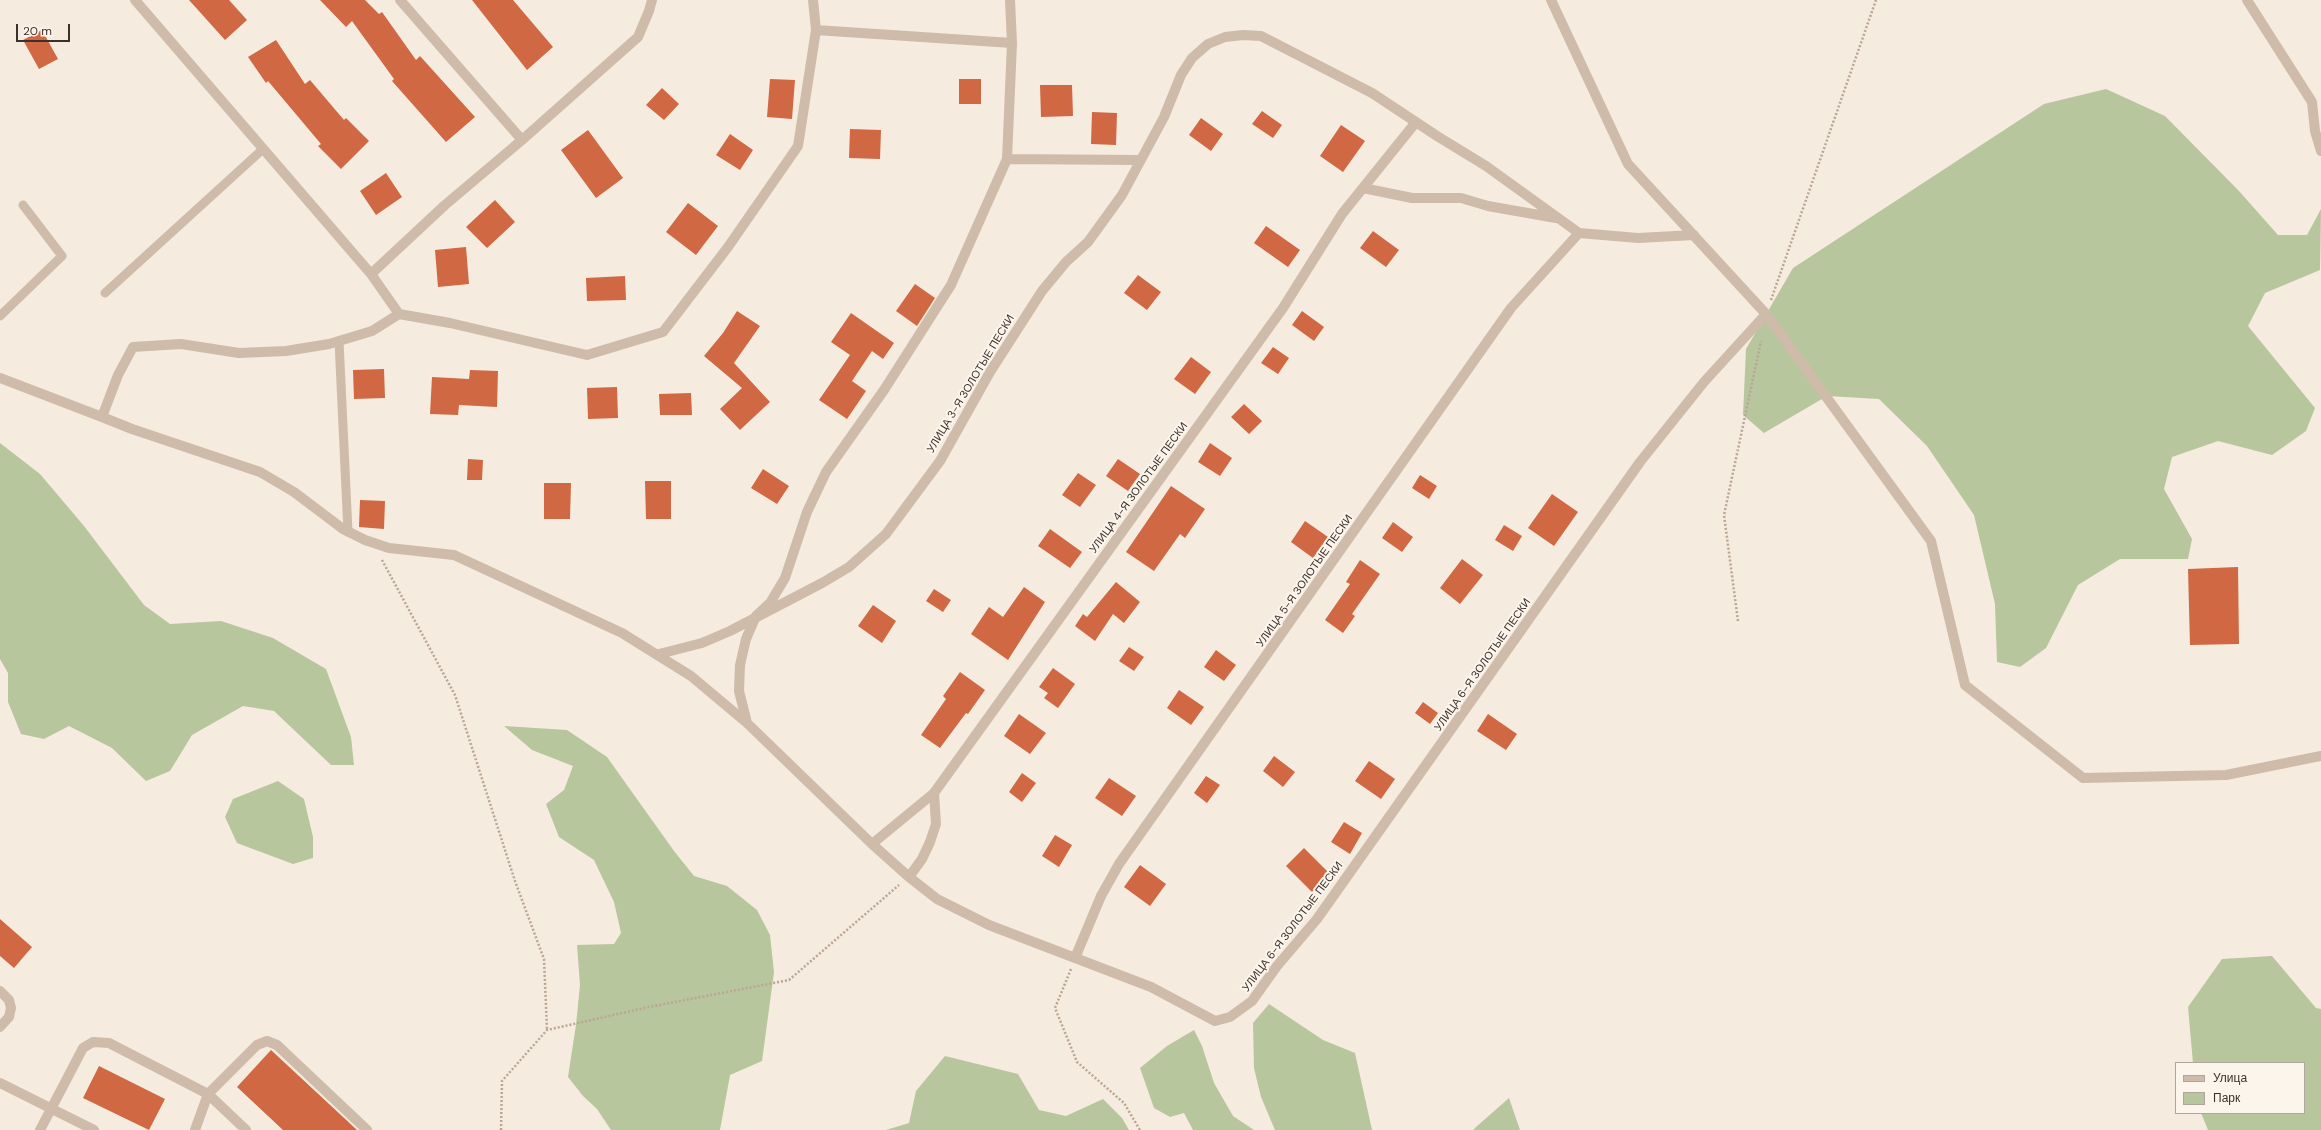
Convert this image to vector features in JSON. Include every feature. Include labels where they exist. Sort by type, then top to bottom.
[{"type":"street","points":[[135,0],[371,274],[399,314]]},
{"type":"street","points":[[400,0],[522,140]]},
{"type":"street","points":[[371,274],[445,205],[522,140],[638,36],[650,11],[652,0]]},
{"type":"street","points":[[102,416],[118,375],[134,347],[155,344],[181,344],[239,353],[286,351],[339,341],[372,330],[399,314],[450,323],[588,355],[663,332],[728,247],[798,146],[816,30],[813,0]]},
{"type":"street","points":[[747,723],[739,692],[740,664],[746,639],[756,616],[770,603],[785,578],[807,512],[826,472],[884,390],[951,285],[1007,159],[1012,43],[1010,0]]},
{"type":"street","points":[[1551,0],[1628,164],[1766,314],[1931,541],[1965,685],[2082,778],[2226,775],[2321,756]]},
{"type":"street","points":[[2247,0],[2312,102],[2321,108]]},
{"type":"street","points":[[816,30],[1012,43]]},
{"type":"street","name":"УЛИЦА 3-Я ЗОЛОТЫЕ ПЕСКИ","points":[[659,654],[702,643],[730,631],[756,616],[822,583],[849,567],[886,534],[943,455],[990,372],[1042,291],[1066,262],[1088,242],[1122,195],[1164,117],[1181,75],[1192,58],[1208,44],[1225,37],[1243,35],[1261,36],[1372,93],[1486,166],[1579,233]]},
{"type":"street","points":[[2312,102],[2314,131],[2321,151]]},
{"type":"street","name":"УЛИЦА 4-Я ЗОЛОТЫЕ ПЕСКИ","points":[[872,844],[934,793],[1283,308],[1331,230],[1416,122]]},
{"type":"street","points":[[1007,159],[1140,160]]},
{"type":"street","points":[[1363,188],[1412,198],[1461,198],[1488,206],[1559,219]]},
{"type":"street","points":[[1579,233],[1638,238],[1694,235]]},
{"type":"street","name":"УЛИЦА 5-Я ЗОЛОТЫЕ ПЕСКИ","points":[[1075,958],[1101,896],[1119,864],[1511,308],[1579,233]]},
{"type":"street","name":"УЛИЦА 6-Я ЗОЛОТЫЕ ПЕСКИ","points":[[1075,958],[1151,987],[1215,1021],[1230,1017],[1252,1001],[1277,966],[1317,919],[1645,456],[1704,382],[1766,314]]},
{"type":"street","points":[[0,378],[102,416],[132,429],[260,472],[294,492],[348,532],[389,548],[454,555],[622,633],[659,654],[712,692],[747,723],[872,844],[909,877],[937,899],[962,913],[1075,958]]},
{"type":"street","points":[[909,877],[922,859],[936,824],[934,793]]},
{"type":"street","points":[[0,992],[9,1000],[11,1008],[10,1017],[0,1027]]},
{"type":"street","points":[[195,1130],[208,1094],[257,1045],[267,1041],[277,1044],[367,1130]]},
{"type":"street","points":[[40,1130],[84,1048],[93,1042],[109,1043],[208,1094],[246,1130]]},
{"type":"street","points":[[0,1083],[94,1130]]},
{"type":"lane","points":[[106,293],[263,148]]},
{"type":"lane","points":[[0,316],[62,256],[23,205]]},
{"type":"lane","points":[[339,341],[348,532]]},
{"type":"path","points":[[1766,314],[1876,0]]},
{"type":"path","points":[[1738,621],[1724,515],[1761,337]]},
{"type":"path","points":[[372,542],[455,695],[515,881],[544,958],[547,1030]]},
{"type":"path","points":[[501,1130],[502,1081],[547,1030],[649,1007],[789,980],[909,877]]},
{"type":"path","points":[[1075,958],[1055,1008],[1077,1062],[1124,1103],[1140,1130]]},
{"type":"green space","points":[[2106,89],[2165,116],[2239,191],[2278,235],[2307,235],[2321,209],[2320,270],[2265,293],[2248,326],[2315,408],[2306,431],[2272,455],[2218,441],[2172,457],[2164,489],[2192,539],[2188,559],[2120,559],[2078,585],[2046,648],[2020,667],[1997,662],[1995,604],[1974,515],[1927,446],[1879,399],[1827,396],[1764,433],[1743,415],[1746,349],[1793,268],[2044,104]]},
{"type":"green space","points":[[0,443],[40,474],[84,526],[144,605],[170,624],[221,621],[273,638],[326,669],[351,737],[354,765],[331,765],[274,711],[243,706],[192,735],[170,771],[146,781],[112,748],[69,726],[44,739],[21,734],[8,702],[8,673],[0,659]]},
{"type":"green space","points":[[504,726],[567,730],[607,757],[674,851],[694,876],[727,886],[757,910],[770,935],[774,972],[762,1061],[730,1075],[720,1130],[611,1130],[597,1109],[583,1096],[568,1077],[576,1025],[580,985],[577,945],[614,944],[621,933],[614,902],[594,860],[559,837],[546,804],[564,790],[573,766],[532,750]]},
{"type":"green space","points":[[278,781],[304,799],[313,837],[313,858],[293,864],[237,843],[225,817],[233,799]]},
{"type":"green space","points":[[2272,956],[2316,1008],[2321,1009],[2321,1130],[2208,1130],[2201,1114],[2305,1114],[2305,1062],[2193,1062],[2188,1007],[2222,959]]},
{"type":"green space","points":[[1269,1004],[1323,1040],[1355,1053],[1372,1130],[1275,1130],[1261,1097],[1254,1068],[1253,1023]]},
{"type":"green space","points":[[1194,1030],[1202,1046],[1214,1083],[1233,1116],[1254,1130],[1193,1130],[1184,1113],[1170,1117],[1154,1108],[1140,1068],[1167,1046]]},
{"type":"green space","points":[[945,1056],[1018,1074],[1039,1110],[1066,1116],[1103,1099],[1122,1118],[1129,1130],[886,1130],[909,1123],[916,1091]]},
{"type":"green space","points":[[1509,1098],[1520,1130],[1473,1130],[1476,1127]]},
{"type":"building","points":[[189,0],[229,0],[247,20],[225,40]]},
{"type":"building","points":[[320,0],[365,0],[379,14],[382,12],[416,60],[420,56],[475,117],[446,142],[392,81],[394,79],[352,21],[346,27]]},
{"type":"building","points":[[472,0],[513,0],[553,47],[527,70]]},
{"type":"building","points":[[42,30],[58,59],[39,69],[23,40]]},
{"type":"building","points":[[276,40],[305,84],[310,80],[344,120],[346,118],[369,141],[341,169],[318,146],[321,144],[268,81],[266,83],[248,57]]},
{"type":"building","points":[[770,79],[795,80],[792,119],[767,117]]},
{"type":"building","points":[[959,79],[981,79],[981,104],[959,104]]},
{"type":"building","points":[[1040,85],[1072,85],[1073,116],[1041,117]]},
{"type":"building","points":[[662,88],[679,104],[664,120],[646,105]]},
{"type":"building","points":[[1262,111],[1282,125],[1273,138],[1252,124]]},
{"type":"building","points":[[1092,112],[1117,113],[1116,145],[1091,144]]},
{"type":"building","points":[[1201,118],[1223,134],[1211,151],[1189,135]]},
{"type":"building","points":[[1341,125],[1365,141],[1343,172],[1320,156]]},
{"type":"building","points":[[850,129],[881,130],[880,159],[849,158]]},
{"type":"building","points":[[588,130],[623,178],[596,198],[561,150]]},
{"type":"building","points":[[730,134],[753,150],[740,170],[716,155]]},
{"type":"building","points":[[386,173],[402,197],[376,215],[360,191]]},
{"type":"building","points":[[495,200],[515,222],[487,248],[466,227]]},
{"type":"building","points":[[688,203],[718,226],[696,255],[666,232]]},
{"type":"building","points":[[1266,226],[1300,250],[1288,267],[1254,243]]},
{"type":"building","points":[[1373,231],[1399,250],[1386,267],[1360,248]]},
{"type":"building","points":[[466,247],[469,284],[438,287],[435,250]]},
{"type":"building","points":[[1138,275],[1161,292],[1147,310],[1124,293]]},
{"type":"building","points":[[625,276],[626,300],[587,301],[586,278]]},
{"type":"building","points":[[915,284],[935,298],[917,326],[896,311]]},
{"type":"building","points":[[737,311],[760,326],[734,363],[770,402],[740,430],[720,409],[742,388],[704,356],[723,333]]},
{"type":"building","points":[[1302,311],[1324,327],[1314,341],[1292,325]]},
{"type":"building","points":[[851,313],[894,343],[883,359],[872,351],[852,381],[866,391],[847,419],[819,400],[850,355],[831,342]]},
{"type":"building","points":[[1273,347],[1289,358],[1278,374],[1261,363]]},
{"type":"building","points":[[1191,357],[1211,372],[1195,394],[1174,379]]},
{"type":"building","points":[[384,369],[385,398],[354,399],[353,370]]},
{"type":"building","points":[[470,370],[498,371],[497,407],[459,405],[458,415],[430,414],[432,377],[469,379]]},
{"type":"building","points":[[617,387],[618,418],[588,419],[587,388]]},
{"type":"building","points":[[691,393],[692,415],[660,415],[659,394]]},
{"type":"building","points":[[1244,404],[1262,421],[1249,434],[1231,417]]},
{"type":"building","points":[[1210,443],[1232,458],[1220,476],[1198,462]]},
{"type":"building","points":[[468,459],[483,460],[482,480],[467,480]]},
{"type":"building","points":[[1118,459],[1140,474],[1128,491],[1106,476]]},
{"type":"building","points":[[763,469],[789,486],[777,504],[751,488]]},
{"type":"building","points":[[1078,473],[1096,485],[1080,507],[1062,495]]},
{"type":"building","points":[[1420,475],[1437,486],[1429,499],[1412,488]]},
{"type":"building","points":[[645,481],[671,481],[671,519],[646,519]]},
{"type":"building","points":[[544,483],[571,483],[570,519],[544,519]]},
{"type":"building","points":[[1171,486],[1205,509],[1185,538],[1180,534],[1154,571],[1126,552]]},
{"type":"building","points":[[1552,494],[1578,512],[1554,546],[1528,528]]},
{"type":"building","points":[[360,500],[385,501],[384,529],[359,527]]},
{"type":"building","points":[[1305,521],[1328,537],[1313,558],[1291,542]]},
{"type":"building","points":[[1393,522],[1413,537],[1402,552],[1382,538]]},
{"type":"building","points":[[1504,525],[1522,536],[1513,551],[1495,540]]},
{"type":"building","points":[[1050,529],[1082,552],[1070,568],[1038,546]]},
{"type":"building","points":[[1462,559],[1483,575],[1460,604],[1440,588]]},
{"type":"building","points":[[1360,560],[1380,574],[1352,614],[1355,616],[1343,633],[1325,620],[1350,584],[1346,582]]},
{"type":"building","points":[[2238,567],[2239,644],[2190,645],[2188,569]]},
{"type":"building","points":[[1116,582],[1140,602],[1124,623],[1113,614],[1095,641],[1075,626],[1083,614],[1087,617]]},
{"type":"building","points":[[1024,587],[1045,602],[1008,660],[971,634],[989,607],[1003,617]]},
{"type":"building","points":[[934,589],[951,600],[943,612],[926,601]]},
{"type":"building","points":[[873,605],[896,621],[882,643],[858,626]]},
{"type":"building","points":[[1129,647],[1144,657],[1134,671],[1119,661]]},
{"type":"building","points":[[1216,650],[1236,665],[1224,681],[1204,667]]},
{"type":"building","points":[[1053,668],[1075,684],[1058,708],[1044,698],[1048,693],[1039,687]]},
{"type":"building","points":[[960,672],[985,690],[968,714],[966,713],[940,748],[921,735],[946,699],[943,696]]},
{"type":"building","points":[[1179,690],[1204,707],[1191,725],[1167,708]]},
{"type":"building","points":[[1423,702],[1438,713],[1430,724],[1415,713]]},
{"type":"building","points":[[1019,714],[1046,733],[1030,754],[1004,736]]},
{"type":"building","points":[[1488,714],[1517,734],[1506,750],[1477,731]]},
{"type":"building","points":[[1274,756],[1295,772],[1283,787],[1263,771]]},
{"type":"building","points":[[1369,761],[1395,779],[1381,799],[1355,781]]},
{"type":"building","points":[[1022,773],[1036,783],[1022,802],[1009,792]]},
{"type":"building","points":[[1206,776],[1220,785],[1207,803],[1194,793]]},
{"type":"building","points":[[1109,778],[1136,796],[1122,816],[1095,798]]},
{"type":"building","points":[[1344,822],[1362,833],[1350,854],[1331,842]]},
{"type":"building","points":[[1055,835],[1072,845],[1059,867],[1042,856]]},
{"type":"building","points":[[1304,848],[1330,874],[1312,892],[1286,866]]},
{"type":"building","points":[[1140,865],[1166,884],[1150,906],[1124,887]]},
{"type":"building","points":[[0,919],[32,947],[14,968],[0,956]]},
{"type":"building","points":[[271,1050],[357,1130],[283,1130],[237,1087]]},
{"type":"building","points":[[99,1066],[165,1099],[149,1130],[83,1098]]}]
